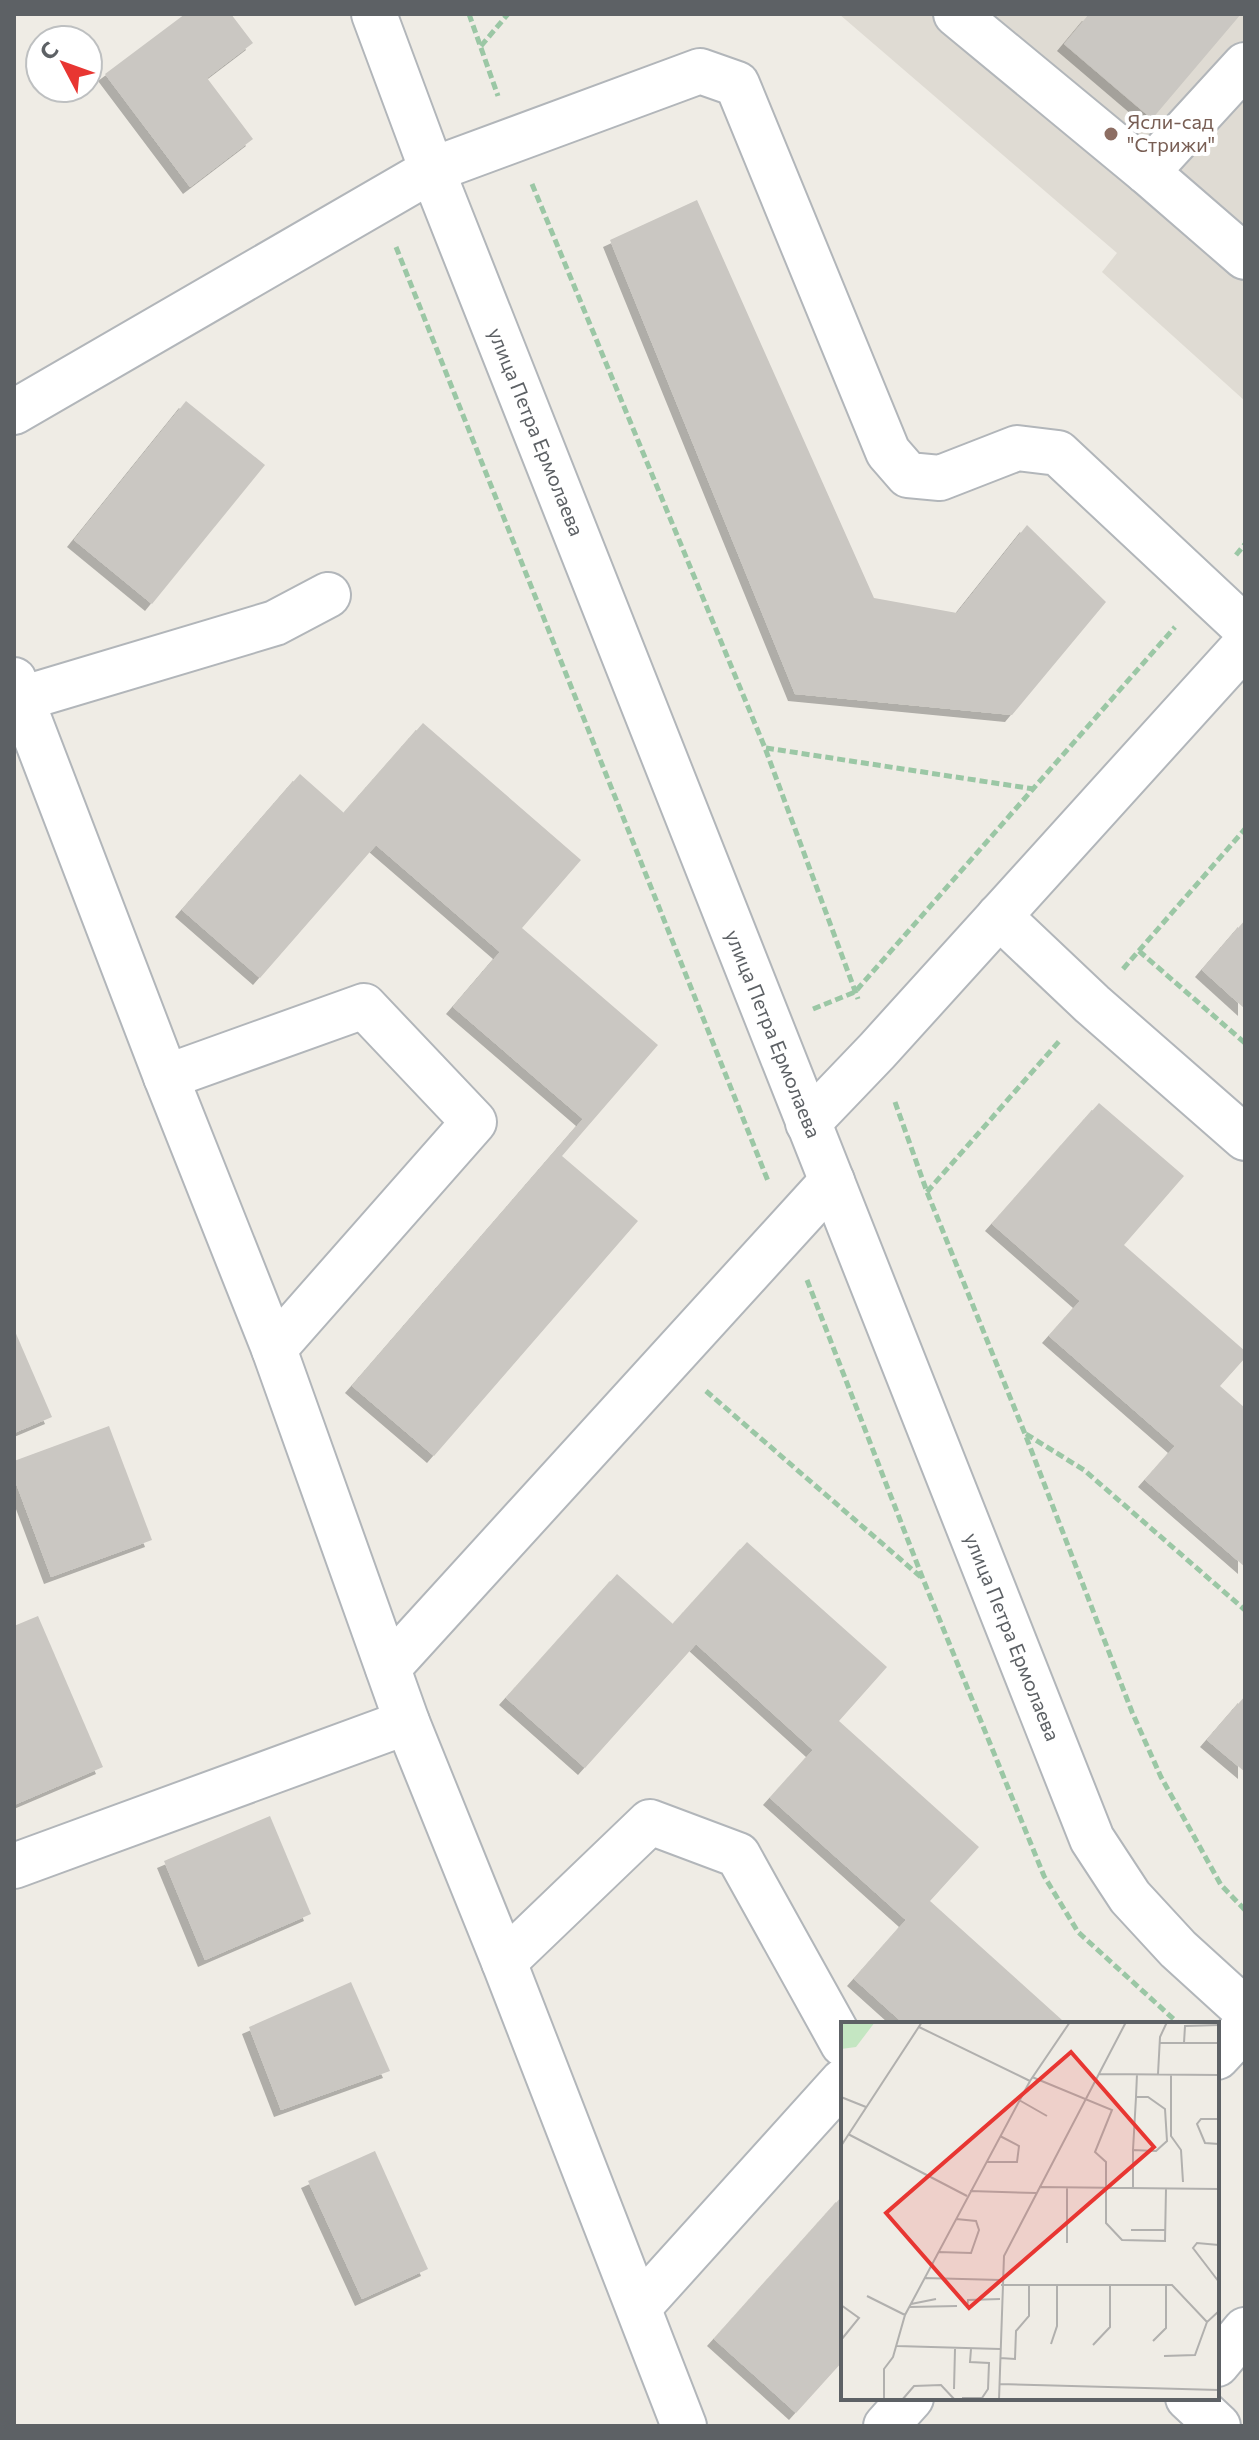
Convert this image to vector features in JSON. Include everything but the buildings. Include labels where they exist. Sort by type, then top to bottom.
[{"type":"street","name":"улица Петра Ермолаева","points":[[374,14],[432,170],[1092,1839],[1130,1897],[1178,1949],[1245,2010]]},
{"type":"street","points":[[956,14],[1245,257]]},
{"type":"street","points":[[1147,172],[1245,65]]},
{"type":"street","points":[[14,412],[432,170],[700,71],[737,84],[888,452],[908,475],[940,478],[1017,448],[1058,453],[1245,628]]},
{"type":"street","points":[[328,595],[275,623],[17,690],[274,1349],[407,1722],[684,2426]]},
{"type":"street","points":[[808,1123],[1245,645]]},
{"type":"street","points":[[999,916],[1092,1004],[1245,1138]]},
{"type":"street","points":[[166,1077],[364,1006],[474,1122],[274,1349]]},
{"type":"street","points":[[388,1668],[832,1181]]},
{"type":"street","points":[[14,1866],[407,1722]]},
{"type":"street","points":[[504,1962],[650,1822],[738,1855],[841,2040]]},
{"type":"street","points":[[1219,2055],[1245,2027]]},
{"type":"street","points":[[639,2307],[841,2083]]},
{"type":"street","points":[[1219,2362],[1245,2330]]},
{"type":"street","points":[[886,2426],[909,2400]]},
{"type":"street","points":[[1190,2400],[1218,2426]]},
{"type":"path","points":[[469,14],[513,140],[765,748],[927,1192],[1025,1434],[1126,1698],[1161,1777],[1221,1885],[1245,1910]]},
{"type":"path","points":[[480,47],[508,14]]},
{"type":"path","points":[[378,201],[788,1229],[923,1579],[1044,1876],[1078,1932],[1177,2022]]},
{"type":"path","points":[[812,1010],[855,992],[1245,544]]},
{"type":"path","points":[[765,748],[1034,789]]},
{"type":"path","points":[[1139,951],[1245,1043]]},
{"type":"path","points":[[669,1359],[923,1579]]},
{"type":"path","points":[[1025,1434],[1084,1470],[1245,1610]]},
{"type":"shaded area","name":"Ясли-сад \"Стрижи\"","points":[[839,14],[1245,14],[1245,401],[1102,272],[1117,253]]},
{"type":"place","name":"Ясли-сад \"Стрижи\"","points":[[1111,134]]}]
